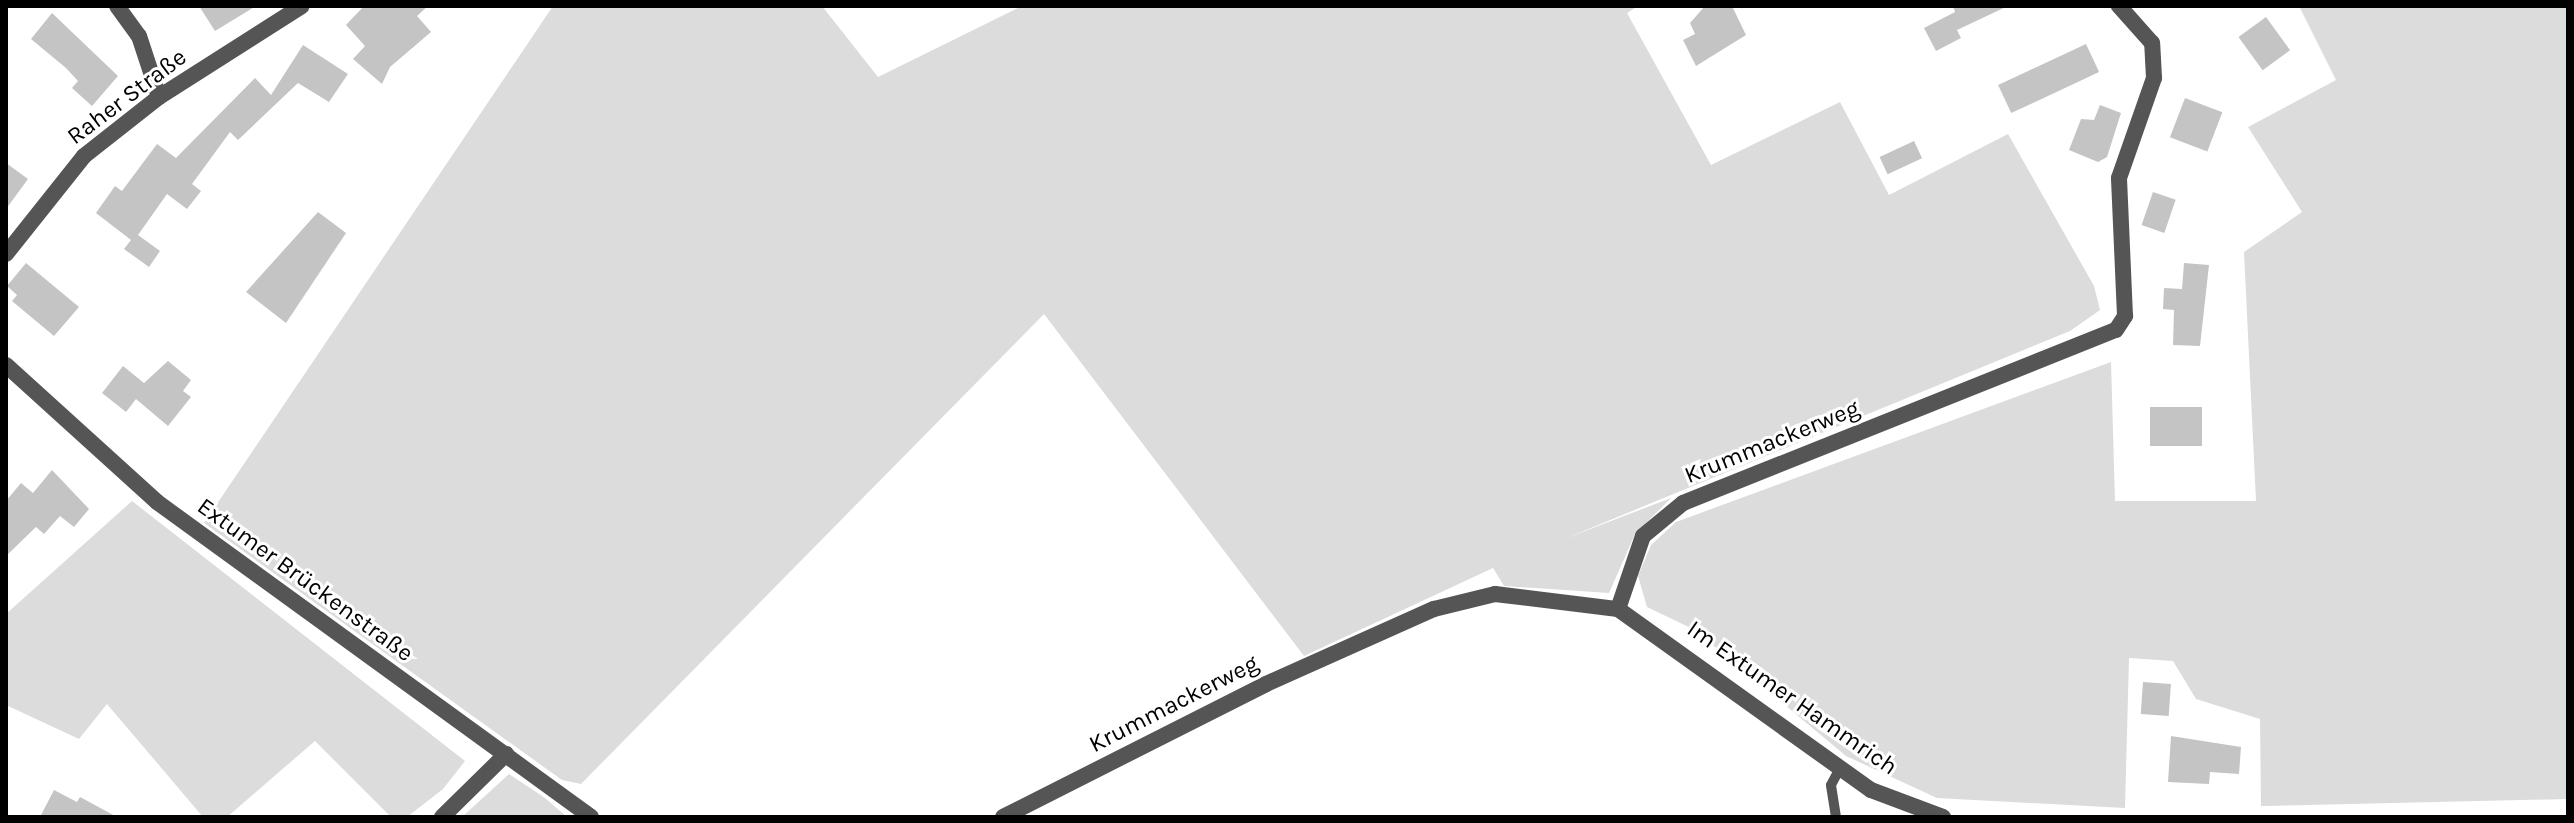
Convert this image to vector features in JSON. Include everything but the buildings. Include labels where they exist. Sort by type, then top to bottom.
[{"type":"street","points":[[117,6],[139,36],[159,97]]},
{"type":"street","name":"Raher Straße","points":[[6,254],[84,156],[159,97],[302,6]]},
{"type":"street","name":"Krummackerweg","points":[[1003,817],[1266,684],[1434,609],[1495,594],[1618,609],[1643,536],[1683,503],[2116,330],[2125,316],[2119,178],[2154,78],[2152,43],[2119,6]]},
{"type":"street","name":"Extumer Brückenstraße","points":[[6,365],[157,502],[591,817]]},
{"type":"street","name":"Im Extumer Hammrich","points":[[1618,609],[1871,790],[1943,817]]},
{"type":"street","points":[[442,817],[506,754]]},
{"type":"lane","points":[[1836,817],[1831,785],[1840,768]]},
{"type":"shaded area","points":[[553,6],[822,6],[878,77],[1022,6],[1638,6],[1627,13],[1711,165],[1840,102],[1889,195],[2008,134],[2094,286],[2100,310],[2070,331],[1564,539],[1671,498],[1635,534],[1609,593],[1504,586],[1493,568],[1304,656],[1044,314],[581,784],[562,780],[204,523]]},
{"type":"shaded area","points":[[2299,6],[2568,6],[2568,799],[2261,806],[2260,719],[2196,699],[2173,661],[2129,658],[2125,808],[1937,798],[1846,756],[1695,630],[1647,607],[1638,576],[1651,545],[1676,522],[2111,362],[2115,501],[2256,501],[2244,252],[2302,212],[2248,127],[2336,80]]},
{"type":"shaded area","points":[[132,501],[465,761],[443,789],[407,817],[391,817],[315,741],[227,817],[203,817],[107,704],[79,739],[6,705],[6,614]]},
{"type":"shaded area","points":[[509,774],[545,798],[567,817],[462,817]]}]
